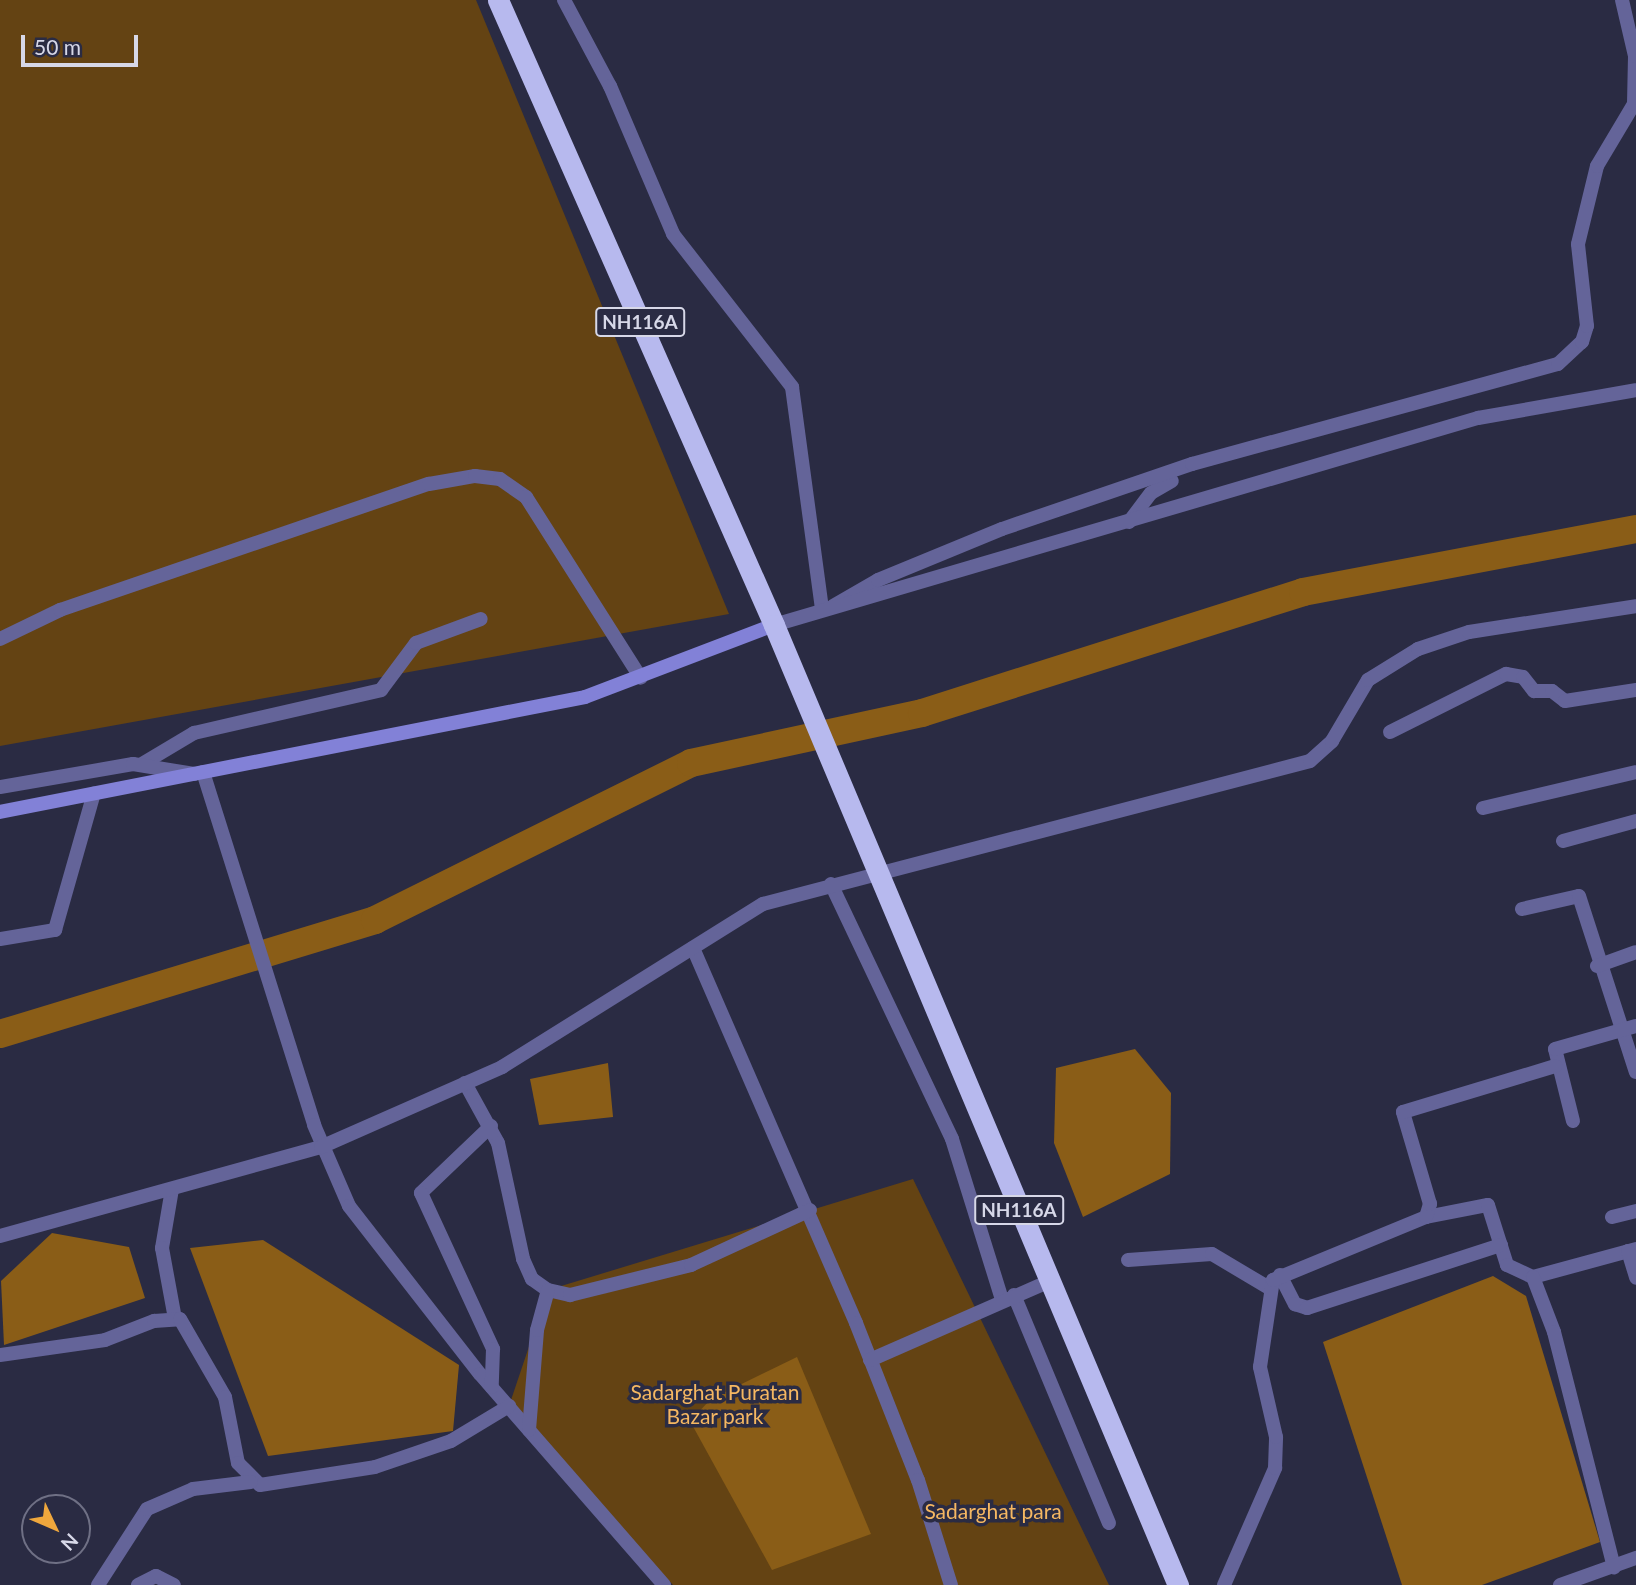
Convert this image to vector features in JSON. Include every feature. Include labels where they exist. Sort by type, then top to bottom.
[{"type":"highway","name":"NH116A","points":[[498,0],[777,634],[1178,1585]]},
{"type":"street","points":[[564,0],[610,86],[673,234],[792,387],[828,607]]},
{"type":"street","points":[[0,812],[586,696],[777,634],[878,579],[1002,528],[1202,461],[1431,394],[1535,374],[1572,353],[1587,326],[1578,244],[1597,166],[1634,104],[1635,56],[1622,0]]},
{"type":"street","points":[[828,607],[1129,522],[1478,418],[1636,390]]},
{"type":"street","points":[[1129,522],[1151,493],[1202,461]]},
{"type":"street","points":[[0,639],[60,610],[429,484],[475,477],[500,480],[526,497],[641,678]]},
{"type":"street","points":[[0,1236],[321,1147],[465,1083],[763,904],[831,884],[880,876],[1310,761],[1332,741],[1368,680],[1418,649],[1469,632],[1636,606]]},
{"type":"street","points":[[142,764],[175,739],[381,691],[410,647],[481,619]]},
{"type":"street","points":[[1390,732],[1506,674],[1523,677],[1534,691],[1552,691],[1564,701],[1636,690]]},
{"type":"street","points":[[0,787],[142,764],[198,773]]},
{"type":"street","points":[[1482,808],[1636,772]]},
{"type":"street","points":[[198,773],[321,1147],[349,1206],[492,1387],[664,1585]]},
{"type":"street","points":[[0,939],[55,930],[94,793]]},
{"type":"street","points":[[1563,841],[1636,821]]},
{"type":"street","points":[[831,884],[951,1139],[1008,1297],[1109,1523]]},
{"type":"street","points":[[1522,909],[1579,897],[1597,966],[1629,1027],[1636,1072]]},
{"type":"street","points":[[693,948],[810,1210],[870,1360],[951,1585]]},
{"type":"street","points":[[1597,966],[1636,952]]},
{"type":"street","points":[[1573,1121],[1553,1054],[1561,1045],[1629,1027]]},
{"type":"street","points":[[1426,1217],[1430,1204],[1403,1112],[1555,1066]]},
{"type":"street","points":[[465,1083],[491,1126],[523,1259],[532,1279],[548,1290],[570,1295],[679,1269],[810,1210]]},
{"type":"street","points":[[491,1126],[421,1193],[493,1349],[492,1387]]},
{"type":"street","points":[[172,1189],[162,1248],[175,1319]]},
{"type":"street","points":[[1224,1585],[1275,1468],[1276,1437],[1260,1367],[1269,1288],[1280,1275],[1426,1217],[1488,1205],[1507,1265],[1533,1277],[1632,1250],[1636,1278]]},
{"type":"street","points":[[1612,1217],[1636,1211]]},
{"type":"street","points":[[1280,1275],[1295,1304],[1307,1308],[1501,1245]]},
{"type":"street","points":[[1128,1260],[1212,1254],[1269,1288]]},
{"type":"street","points":[[1533,1277],[1554,1332],[1614,1567]]},
{"type":"street","points":[[870,1360],[1008,1297],[1048,1282]]},
{"type":"street","points":[[529,1430],[537,1330],[548,1290]]},
{"type":"street","points":[[0,1355],[106,1340],[175,1319],[190,1326],[225,1396],[238,1463],[251,1482]]},
{"type":"street","points":[[98,1585],[147,1509],[193,1489],[251,1482],[287,1485],[375,1467],[451,1441],[509,1406]]},
{"type":"street","points":[[1560,1585],[1636,1558]]},
{"type":"street","points":[[138,1585],[156,1576],[174,1585]]},
{"type":"green space","points":[[0,0],[476,0],[729,614],[0,746]]},
{"type":"green space","name":"Sadarghat Puratan Bazar park","points":[[913,1179],[1109,1585],[673,1585],[509,1406],[548,1290]]},
{"type":"shaded area","points":[[1135,1049],[1171,1093],[1170,1174],[1083,1217],[1054,1143],[1056,1068]]},
{"type":"shaded area","points":[[608,1063],[613,1117],[539,1125],[530,1079]]},
{"type":"shaded area","points":[[52,1233],[129,1247],[145,1298],[4,1345],[1,1281]]},
{"type":"shaded area","points":[[263,1240],[459,1365],[453,1431],[268,1456],[190,1248]]},
{"type":"shaded area","points":[[1493,1276],[1526,1296],[1600,1542],[1482,1585],[1402,1585],[1323,1342]]},
{"type":"shaded area","points":[[797,1357],[871,1534],[772,1570],[690,1421],[711,1399]]},
{"type":"waterway","points":[[0,1034],[375,920],[691,763],[922,713],[1303,592],[1636,529]]},
{"type":"park label","name":"Sadarghat para","points":[[993,1511]]}]
